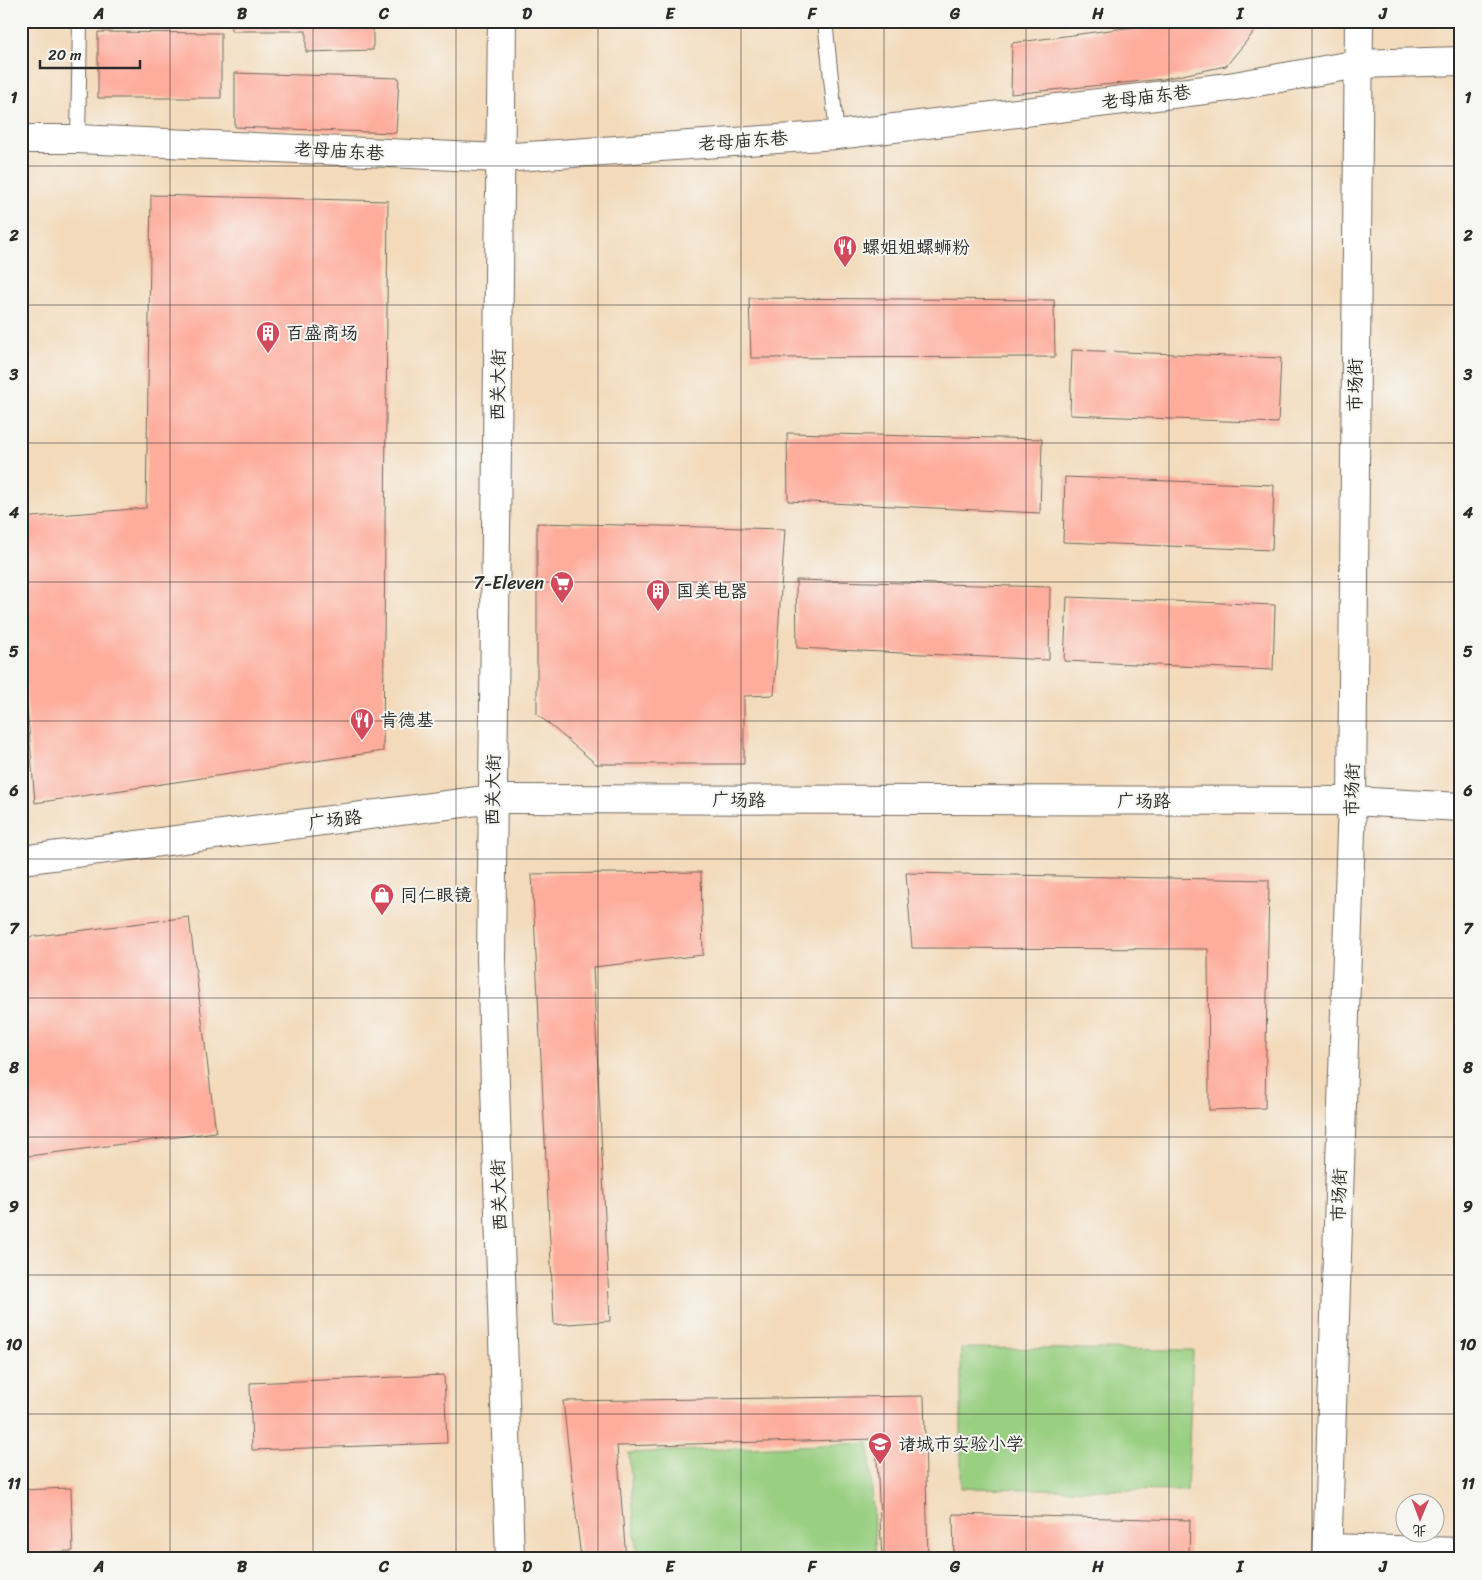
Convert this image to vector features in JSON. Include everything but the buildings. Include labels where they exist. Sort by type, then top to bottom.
[{"type":"street","name":"西关大街","points":[[502,21],[491,959],[510,1559]]},
{"type":"street","name":"市场街","points":[[1328,1554],[1352,802],[1359,21]]},
{"type":"street","name":"老母庙东巷","points":[[21,139],[78,139],[500,158],[837,135],[1228,87],[1358,64],[1461,61]]},
{"type":"street","name":"广场路","points":[[21,860],[493,799],[1352,802],[1461,807]]},
{"type":"street","points":[[1328,1554],[1461,1552]]},
{"type":"lane","points":[[78,139],[80,21]]},
{"type":"lane","points":[[825,21],[837,135]]},
{"type":"green space","points":[[961,1348],[1193,1350],[1187,1491],[961,1488]]},
{"type":"green space","points":[[869,1443],[876,1559],[637,1559],[629,1453]]},
{"type":"place","name":"螺姐姐螺蛳粉","points":[[845,268]]},
{"type":"place","name":"百盛商场","points":[[268,354]]},
{"type":"place","name":"7-Eleven","points":[[562,604]]},
{"type":"place","name":"国美电器","points":[[658,612]]},
{"type":"place","name":"肯德基","points":[[362,741]]},
{"type":"place","name":"同仁眼镜","points":[[382,916]]},
{"type":"place","name":"诸城市实验小学","points":[[880,1465]]}]
